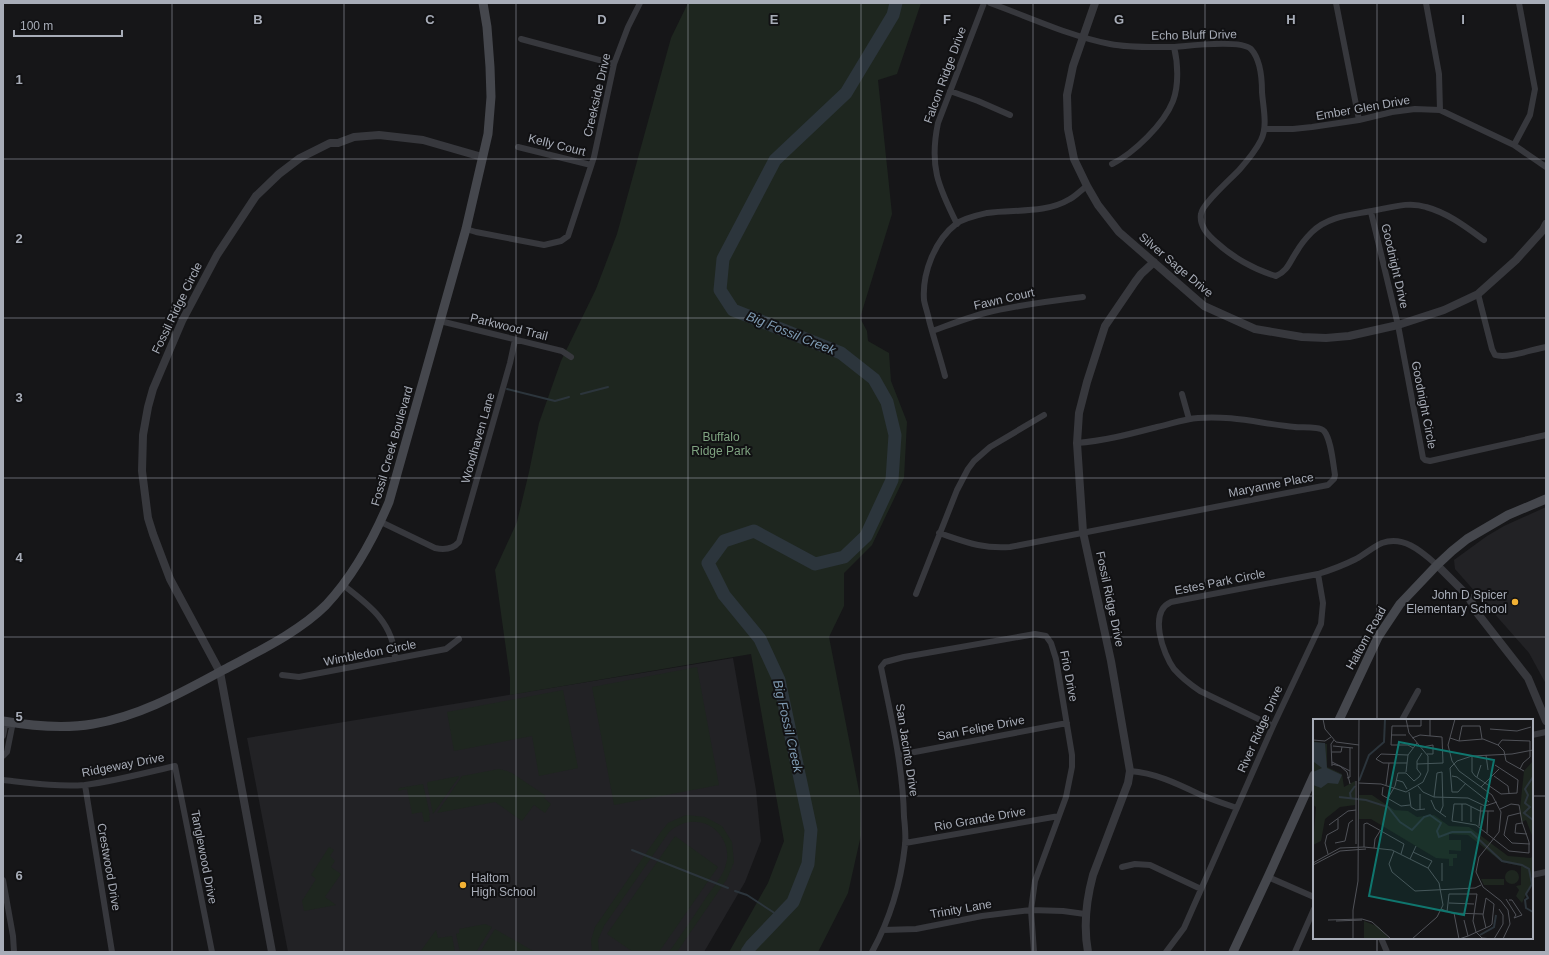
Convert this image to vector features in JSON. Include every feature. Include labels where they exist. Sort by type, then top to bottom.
[{"type":"main road","name":"Fossil Creek Boulevard","points":[[7,722],[30,725],[77,726],[120,718],[153,706],[264,649],[307,621],[325,605],[343,585],[363,556],[381,522],[389,502],[466,229],[488,134],[491,97],[487,27],[483,3]]},
{"type":"main road","name":"Haltom Road","points":[[1339,719],[1378,637],[1400,604],[1437,565],[1468,539],[1508,515],[1546,499]]},
{"type":"main road","points":[[1233,952],[1313,777]]},
{"type":"street","name":"Creekside Drive","points":[[466,229],[544,245],[550,245],[561,241],[568,236],[591,165],[614,64],[628,27],[640,3]]},
{"type":"street","name":"Falcon Ridge Drive","points":[[957,224],[942,195],[937,178],[934,157],[935,138],[938,123],[984,3]]},
{"type":"street","name":"Echo Bluff Drive","points":[[990,3],[1082,37],[1122,46],[1174,47],[1225,44],[1245,46],[1250,49],[1258,63],[1262,78],[1265,129],[1261,140],[1240,169],[1203,208],[1200,219],[1203,229],[1221,247],[1246,263],[1276,276],[1283,273],[1305,240],[1313,231],[1322,225],[1332,220],[1353,214],[1371,212],[1400,205],[1412,204],[1425,206],[1440,212],[1484,240]]},
{"type":"street","name":"Silver Sage Drive","points":[[1095,3],[1082,37],[1070,78],[1067,95],[1068,129],[1074,159],[1086,186],[1104,214],[1118,232],[1204,306],[1254,329],[1302,337],[1326,338],[1348,336],[1398,325],[1444,310],[1478,294],[1516,260],[1545,229]]},
{"type":"street","points":[[1336,3],[1360,120]]},
{"type":"street","points":[[1426,3],[1439,74],[1440,110]]},
{"type":"street","points":[[1514,146],[1530,115],[1534,89],[1519,3]]},
{"type":"street","points":[[521,39],[614,64]]},
{"type":"street","points":[[1112,164],[1127,156],[1151,134],[1168,111],[1176,90],[1177,67],[1174,47]]},
{"type":"street","points":[[950,91],[978,101],[1010,116]]},
{"type":"street","name":"Ember Glen Drive","points":[[1265,129],[1299,129],[1360,120],[1392,112],[1415,109],[1440,110],[1514,146],[1546,167]]},
{"type":"street","name":"Fossil Ridge Circle","points":[[272,952],[220,672],[170,579],[152,534],[148,518],[142,471],[142,436],[152,393],[182,321],[217,255],[256,196],[300,158],[330,143],[338,143],[354,137],[379,135],[423,140],[482,157]]},
{"type":"street","name":"Kelly Court","points":[[518,147],[591,165]]},
{"type":"street","points":[[945,376],[924,301],[926,276],[935,251],[945,235],[957,224],[969,218],[987,213],[1047,208],[1072,199],[1086,186]]},
{"type":"street","name":"Goodnight Drive","points":[[1371,212],[1398,325]]},
{"type":"street","name":"Fossil Ridge Drive","points":[[1088,952],[1085,914],[1093,875],[1128,783],[1130,771],[1111,661],[1083,532],[1077,443],[1080,413],[1087,382],[1105,326],[1134,282],[1154,262]]},
{"type":"street","points":[[1478,294],[1492,349],[1496,355],[1499,356],[1546,347]]},
{"type":"street","name":"Fawn Court","points":[[932,331],[984,314],[1012,307],[1035,302],[1083,297]]},
{"type":"street","name":"Parkwood Trail","points":[[440,321],[562,351],[571,357]]},
{"type":"street","name":"Goodnight Circle","points":[[1398,325],[1420,448],[1425,460],[1430,461],[1546,435]]},
{"type":"street","name":"Woodhaven Lane","points":[[381,522],[434,548],[450,548],[456,546],[460,542],[510,363],[515,340]]},
{"type":"street","points":[[1182,394],[1189,419]]},
{"type":"street","points":[[916,594],[939,533],[957,490],[968,469],[974,461],[990,447],[1044,415]]},
{"type":"street","name":"Maryanne Place","points":[[939,533],[974,545],[996,548],[1010,547],[1328,485],[1334,479],[1335,475],[1329,444],[1325,432],[1320,428],[1295,427],[1213,417],[1189,419],[1118,436],[1077,443]]},
{"type":"street","name":"Estes Park Circle","points":[[1273,726],[1200,691],[1182,677],[1174,668],[1164,649],[1159,631],[1161,610],[1165,605],[1171,602],[1318,574],[1340,566],[1384,543],[1394,541],[1404,542],[1419,549],[1437,565]]},
{"type":"street","points":[[1437,565],[1468,596],[1478,614],[1528,678],[1546,721]]},
{"type":"street","name":"River Ridge Drive","points":[[1166,952],[1184,928],[1273,726],[1321,624],[1323,603],[1318,574]]},
{"type":"street","points":[[343,585],[368,605],[381,618],[391,634],[395,659]]},
{"type":"street","name":"Frio Drive","points":[[881,667],[885,662],[904,657],[1035,634],[1046,636],[1051,643],[1056,659],[1067,723],[1072,755],[1072,767],[1066,797],[1035,881],[1031,910],[1034,952]]},
{"type":"street","name":"Wimbledon Circle","points":[[282,675],[299,677],[446,649],[458,639]]},
{"type":"street","name":"San Jacinto Drive","points":[[872,952],[883,930],[893,903],[905,843],[904,792],[899,755],[881,667]]},
{"type":"street","points":[[1403,719],[1418,690]]},
{"type":"street","points":[[3,736],[7,722],[12,727],[7,752],[3,756]]},
{"type":"street","name":"San Felipe Drive","points":[[899,755],[1067,723]]},
{"type":"street","points":[[1533,735],[1546,732]]},
{"type":"street","name":"Ridgeway Drive","points":[[3,780],[45,785],[85,785],[175,766]]},
{"type":"street","name":"Tanglewood Drive","points":[[175,766],[212,952]]},
{"type":"street","points":[[1130,771],[1144,772],[1161,777],[1237,808]]},
{"type":"street","name":"Crestwood Drive","points":[[85,785],[112,952]]},
{"type":"street","name":"Rio Grande Drive","points":[[905,843],[1059,816]]},
{"type":"street","points":[[1122,867],[1135,864],[1150,865],[1201,889]]},
{"type":"street","points":[[1533,874],[1546,872]]},
{"type":"street","points":[[1268,877],[1313,897]]},
{"type":"street","points":[[3,880],[13,936],[14,952]]},
{"type":"street","name":"Trinity Lane","points":[[883,930],[916,929],[982,916],[1031,910],[1085,914]]},
{"type":"street","points":[[1295,952],[1313,911]]},
{"type":"street","points":[[1381,939],[1387,952]]},
{"type":"shaded area","name":"John D Spicer Elementary School","points":[[1546,507],[1546,684],[1529,653],[1455,569],[1454,560],[1487,536],[1504,526]]},
{"type":"shaded area","points":[[733,658],[756,790],[761,841],[745,882],[704,952],[288,952],[247,738]]},
{"type":"green space","name":"Buffalo Ridge Park","points":[[688,3],[921,3],[897,74],[878,80],[892,214],[860,318],[867,331],[868,341],[889,353],[891,381],[907,422],[904,478],[872,545],[844,573],[844,606],[829,637],[860,796],[861,835],[848,893],[818,952],[729,952],[768,883],[784,841],[751,654],[510,695],[510,678],[495,570],[517,522],[539,423],[561,361],[596,289],[617,234],[671,38]]},
{"type":"green space","points":[[697,667],[719,785],[614,805],[592,687]]},
{"type":"green space","points":[[563,690],[578,768],[539,776],[532,736],[454,751],[447,712]]},
{"type":"green space","points":[[499,769],[512,773],[546,796],[544,798],[551,804],[545,813],[534,805],[522,821],[495,802],[437,813],[462,776]]},
{"type":"green space","points":[[459,776],[433,814],[427,784],[428,782]]},
{"type":"green space","points":[[423,784],[430,815],[430,821],[424,822],[422,812],[412,814],[407,789],[398,791],[399,788]]},
{"type":"green space","points":[[686,815],[705,817],[722,826],[732,842],[734,862],[727,879],[677,952],[669,952],[721,877],[727,858],[726,846],[720,835],[706,824],[696,822],[681,824],[669,832],[604,926],[598,940],[599,952],[592,952],[591,940],[595,927],[668,823]]},
{"type":"green space","points":[[675,836],[718,867],[659,952],[633,952],[607,934]]},
{"type":"green space","points":[[329,847],[334,850],[330,856],[335,861],[331,867],[341,874],[325,897],[336,905],[304,911],[302,901],[316,879],[311,875]]},
{"type":"green space","points":[[485,924],[492,927],[476,952],[460,952],[456,934],[459,933],[459,929]]},
{"type":"green space","points":[[495,929],[535,952],[480,952]]},
{"type":"green space","points":[[436,930],[438,938],[452,936],[455,952],[420,952]]},
{"type":"waterway","name":"Big Fossil Creek","points":[[747,952],[793,902],[808,864],[811,830],[779,680],[760,639],[724,595],[708,563],[724,541],[754,531],[815,564],[844,557],[866,536],[892,480],[895,435],[887,402],[874,379],[841,353],[733,310],[720,290],[723,259],[775,160],[846,93],[893,15],[896,3]]},
{"type":"waterway","points":[[581,394],[608,387]]},
{"type":"waterway","points":[[507,389],[555,401],[569,397]]},
{"type":"waterway","points":[[632,850],[728,888]]},
{"type":"waterway","points":[[735,891],[747,895],[779,916]]},
{"type":"place","name":"John D Spicer Elementary School","points":[[1515,602]]},
{"type":"place","name":"Haltom High School","points":[[463,885]]}]
